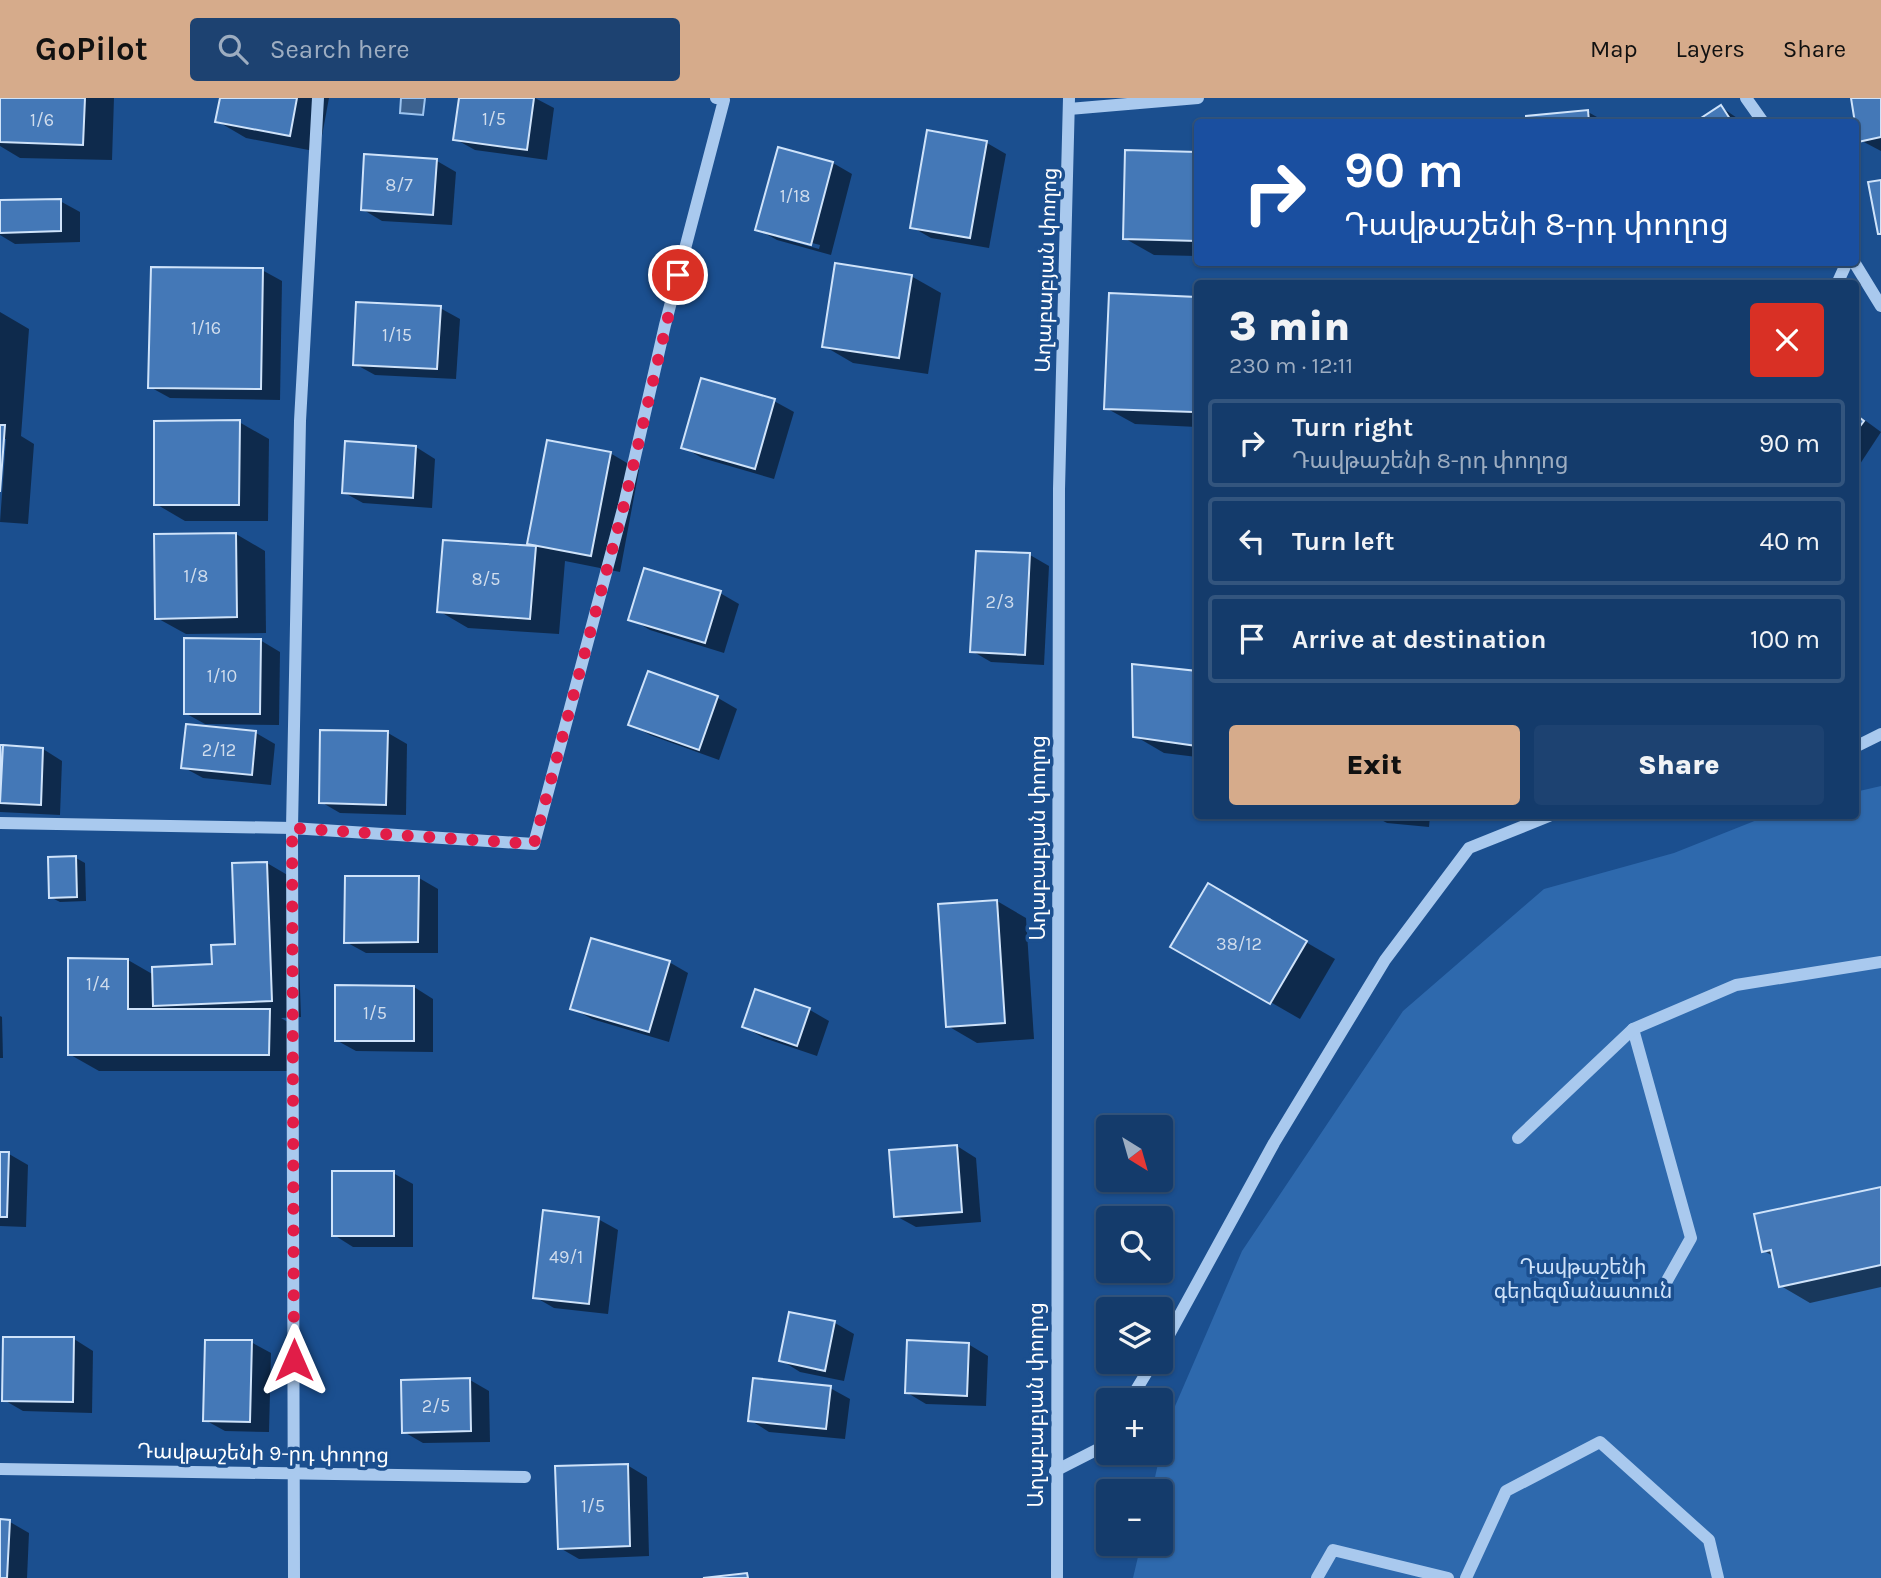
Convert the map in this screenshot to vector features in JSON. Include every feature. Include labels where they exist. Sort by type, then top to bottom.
[{"type":"street","points":[[294,1578],[292,828],[300,421],[318,98]]},
{"type":"street","points":[[0,823],[292,828],[534,844],[624,505],[666,325],[724,100],[716,98]]},
{"type":"street","points":[[1069,103],[1198,98]]},
{"type":"street","points":[[1746,98],[1761,119]]},
{"type":"street","name":"Աղաբաբյան փողոց","points":[[1056,1578],[1059,489],[1069,103]]},
{"type":"street","points":[[1856,266],[1881,306]]},
{"type":"street","points":[[1859,745],[1881,734]]},
{"type":"street","points":[[1173,1327],[1274,1143],[1385,960],[1469,848],[1542,819]]},
{"type":"street","points":[[1518,1138],[1633,1029],[1736,985],[1881,961]]},
{"type":"street","points":[[1633,1029],[1691,1238],[1660,1293]]},
{"type":"street","points":[[1466,1578],[1506,1491],[1600,1442],[1709,1540],[1718,1578]]},
{"type":"street","points":[[1055,1471],[1096,1450]]},
{"type":"street","name":"Դավթաշենի 9-րդ փողոց","points":[[0,1469],[526,1477]]},
{"type":"street","points":[[1317,1578],[1333,1550],[1448,1578]]},
{"type":"green space","name":"Դավթաշենի գերեզմանատուն","points":[[1881,786],[1881,1578],[1133,1578],[1138,1556],[1173,1556],[1173,1479],[1155,1479],[1158,1465],[1173,1465],[1173,1411],[1242,1251],[1403,1011],[1544,889],[1674,853],[1759,819],[1859,819],[1859,791]]},
{"type":"shaded area","points":[[401,98],[425,98],[423,115],[400,113]]},
{"type":"building","points":[[0,98],[85,98],[83,145],[0,142]]},
{"type":"building","points":[[220,98],[297,98],[290,136],[215,122]]},
{"type":"building","points":[[459,98],[534,98],[527,150],[453,140]]},
{"type":"building","points":[[1851,98],[1881,98],[1881,137],[1859,142],[1859,119],[1854,119]]},
{"type":"building","points":[[1721,105],[1730,119],[1700,119]]},
{"type":"building","points":[[1588,110],[1589,119],[1526,119],[1526,116]]},
{"type":"building","points":[[927,130],[987,141],[970,238],[910,228]]},
{"type":"building","points":[[778,147],[833,162],[811,245],[755,230]]},
{"type":"building","points":[[1125,150],[1194,152],[1194,241],[1123,239]]},
{"type":"building","points":[[364,154],[437,159],[433,215],[361,210]]},
{"type":"building","points":[[1881,180],[1881,234],[1878,234],[1868,182]]},
{"type":"building","points":[[61,199],[61,231],[0,233],[0,200]]},
{"type":"building","points":[[835,263],[912,275],[899,358],[822,347]]},
{"type":"building","points":[[151,267],[263,268],[261,389],[148,388]]},
{"type":"building","points":[[1109,293],[1194,297],[1193,412],[1104,409]]},
{"type":"building","points":[[356,302],[441,306],[437,369],[353,365]]},
{"type":"building","points":[[701,378],[775,399],[755,469],[681,448]]},
{"type":"building","points":[[240,420],[239,505],[154,505],[154,421]]},
{"type":"building","points":[[0,425],[5,425],[0,492]]},
{"type":"building","points":[[547,440],[611,452],[591,556],[527,544]]},
{"type":"building","points":[[345,441],[416,446],[413,498],[342,493]]},
{"type":"building","points":[[236,533],[237,617],[155,619],[154,534]]},
{"type":"building","points":[[443,540],[536,546],[530,619],[437,612]]},
{"type":"building","points":[[976,551],[1030,553],[1025,655],[970,652]]},
{"type":"building","points":[[644,568],[721,591],[705,643],[628,620]]},
{"type":"building","points":[[184,638],[261,639],[260,714],[184,714]]},
{"type":"building","points":[[1132,664],[1194,671],[1194,746],[1133,737]]},
{"type":"building","points":[[648,671],[718,696],[699,750],[628,725]]},
{"type":"building","points":[[186,724],[256,731],[252,775],[181,768]]},
{"type":"building","points":[[320,730],[388,731],[386,805],[319,803]]},
{"type":"building","points":[[0,745],[3,745],[0,791]]},
{"type":"building","points":[[3,745],[43,748],[41,805],[0,803]]},
{"type":"building","points":[[76,856],[77,897],[49,898],[48,857]]},
{"type":"building","points":[[267,862],[272,1001],[153,1006],[152,967],[212,964],[211,945],[235,944],[232,863]]},
{"type":"building","points":[[345,876],[419,876],[418,942],[344,943]]},
{"type":"building","points":[[1208,883],[1307,941],[1270,1004],[1170,947]]},
{"type":"building","points":[[997,900],[1005,1023],[946,1027],[938,904]]},
{"type":"building","points":[[591,938],[670,961],[649,1032],[570,1009]]},
{"type":"building","points":[[68,958],[128,959],[128,1009],[270,1009],[269,1055],[68,1055]]},
{"type":"building","points":[[335,985],[414,986],[414,1041],[335,1041]]},
{"type":"building","points":[[755,989],[810,1008],[797,1046],[742,1027]]},
{"type":"building","points":[[957,1145],[962,1212],[894,1217],[889,1150]]},
{"type":"building","points":[[0,1152],[9,1152],[7,1217],[0,1217]]},
{"type":"building","points":[[332,1171],[394,1171],[394,1236],[332,1236]]},
{"type":"building","points":[[1881,1187],[1881,1265],[1779,1287],[1771,1250],[1762,1252],[1754,1214]]},
{"type":"building","points":[[543,1210],[599,1217],[589,1304],[533,1298]]},
{"type":"building","points":[[789,1312],[835,1321],[825,1371],[779,1361]]},
{"type":"building","points":[[3,1337],[74,1337],[73,1402],[2,1401]]},
{"type":"building","points":[[205,1340],[252,1340],[250,1422],[203,1421]]},
{"type":"building","points":[[907,1340],[969,1343],[967,1396],[905,1393]]},
{"type":"building","points":[[470,1378],[471,1431],[402,1433],[401,1380]]},
{"type":"building","points":[[753,1378],[831,1386],[826,1429],[748,1421]]},
{"type":"building","points":[[628,1464],[630,1546],[558,1549],[555,1466]]},
{"type":"building","points":[[0,1519],[10,1520],[7,1578],[0,1578]]},
{"type":"building","points":[[747,1573],[748,1578],[703,1578]]},
{"type":"route","points":[[294,1360],[292,828],[534,844],[624,505],[678,275]]}]
